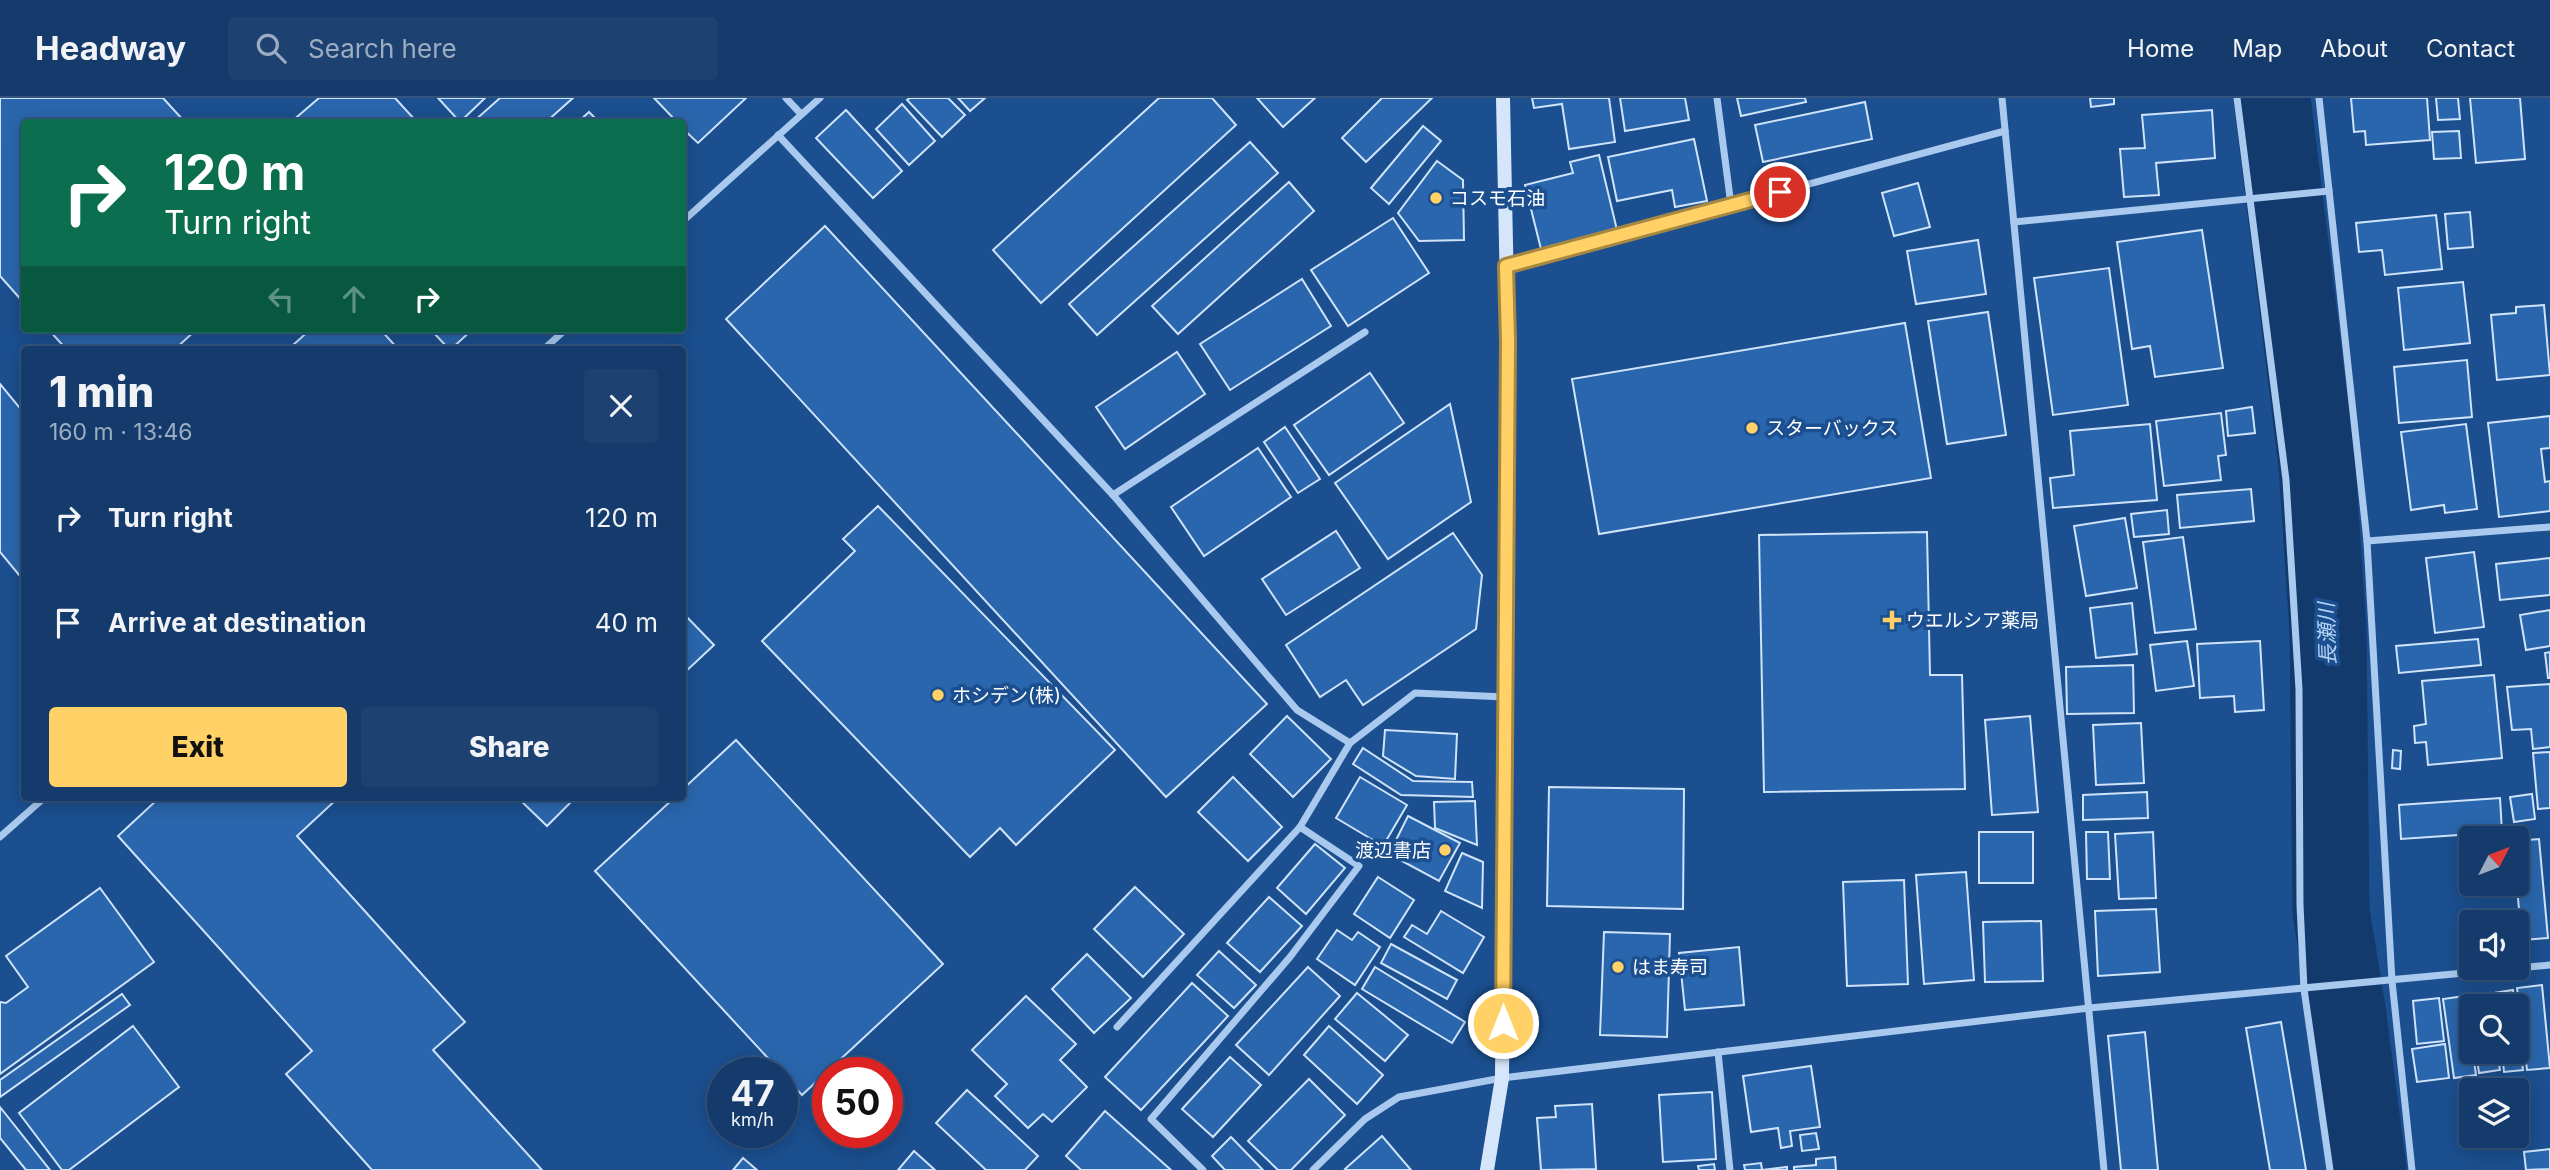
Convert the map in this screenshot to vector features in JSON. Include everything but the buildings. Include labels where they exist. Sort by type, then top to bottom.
[{"type":"main road","points":[[1487,1170],[1502,1078],[1508,341],[1503,98]]},
{"type":"street","points":[[786,98],[801,114]]},
{"type":"street","points":[[686,218],[820,98]]},
{"type":"street","points":[[1717,98],[1731,205]]},
{"type":"street","points":[[2002,98],[2104,1170]]},
{"type":"street","points":[[2237,98],[2286,480],[2299,689],[2300,905],[2304,989],[2330,1170]]},
{"type":"street","points":[[2319,98],[2367,541],[2392,981],[2412,1170]]},
{"type":"street","points":[[1506,266],[2005,131]]},
{"type":"street","points":[[778,135],[1113,495],[1297,710],[1350,743]]},
{"type":"street","points":[[2014,222],[2329,191]]},
{"type":"street","points":[[1113,495],[1365,332]]},
{"type":"street","points":[[547,346],[562,333]]},
{"type":"street","points":[[2367,541],[2550,527]]},
{"type":"street","points":[[1117,1027],[1300,827],[1350,743],[1415,692],[1505,697]]},
{"type":"street","points":[[0,837],[41,801]]},
{"type":"street","points":[[1203,1170],[1151,1119],[1290,957],[1359,866],[1300,827]]},
{"type":"street","points":[[1313,1170],[1365,1119],[1399,1097],[1502,1078],[2089,1008],[2550,965]]},
{"type":"street","points":[[1717,1052],[1730,1170]]},
{"type":"waterway","name":"長瀬川","points":[[2272,98],[2317,465],[2328,632],[2331,911],[2368,1170]]},
{"type":"place","name":"コスモ石油","points":[[1436,198]]},
{"type":"place","name":"スターバックス","points":[[1752,428]]},
{"type":"place","name":"ウエルシア薬局","points":[[1892,620]]},
{"type":"place","name":"ホシデン(株)","points":[[938,695]]},
{"type":"place","name":"渡辺書店","points":[[1445,850]]},
{"type":"place","name":"はま寿司","points":[[1618,967]]},
{"type":"route","points":[[1503,1023],[1508,341],[1506,266],[1780,192]]}]
